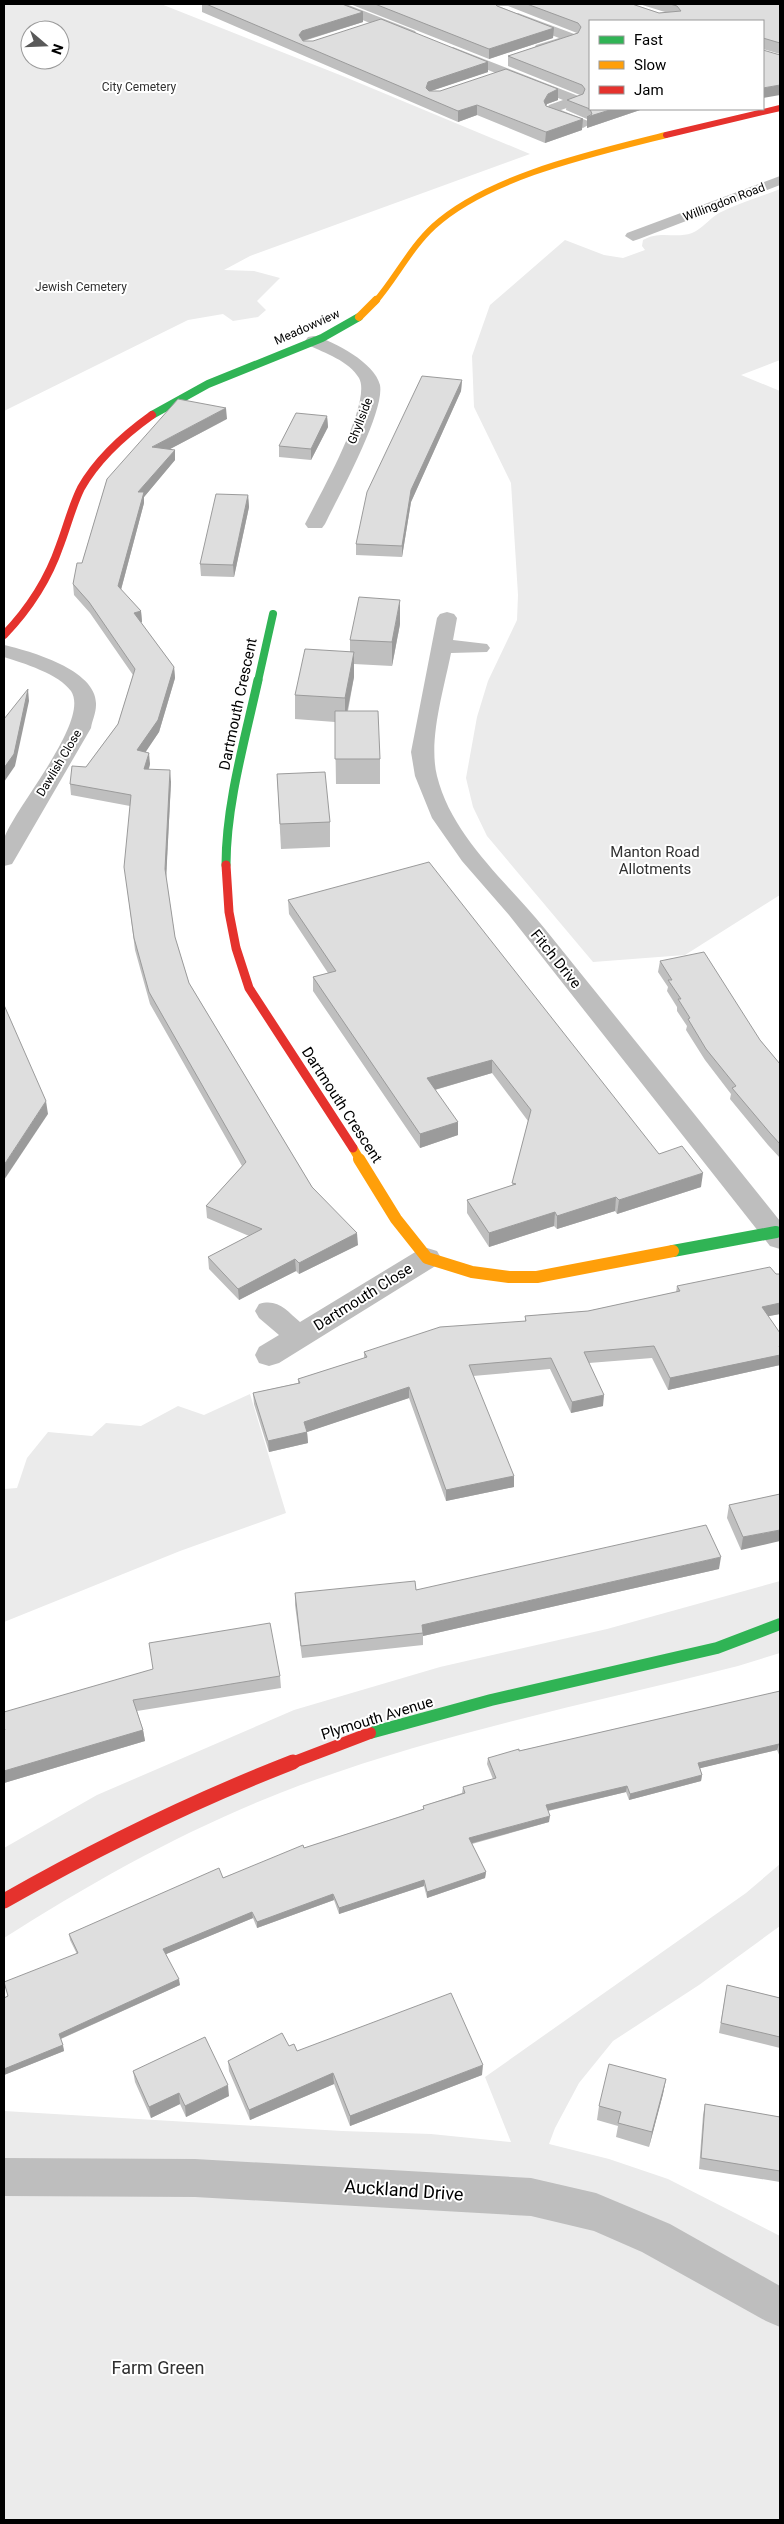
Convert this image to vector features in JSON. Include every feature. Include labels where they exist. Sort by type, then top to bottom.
[{"type":"street","points":[[340,4],[381,23],[431,42],[489,72],[507,65],[582,98],[554,108],[552,112],[583,124]]},
{"type":"street","points":[[502,11],[589,44]]},
{"type":"street","points":[[362,29],[381,23]]},
{"type":"street","points":[[526,53],[572,38]]},
{"type":"street","name":"Meadowview","points":[[4,635],[22,617],[43,586],[73,507],[86,480],[124,437],[147,417],[187,393],[314,341],[351,323],[362,315],[395,278],[424,235],[444,217],[471,201],[516,182],[596,154],[780,108]]},
{"type":"street","name":"Willingdon Road","points":[[633,236],[780,180]]},
{"type":"street","name":"Willingdon Road","points":[[667,223],[686,231]]},
{"type":"street","name":"Ghyllside","points":[[314,341],[361,369],[368,379],[372,391],[364,419],[315,524]]},
{"type":"street","name":"Dartmouth Crescent","points":[[273,614],[241,756],[228,824],[226,880],[229,912],[236,948],[255,1000],[333,1116],[396,1219],[427,1258]]},
{"type":"street","name":"Fitch Drive","points":[[447,618],[422,752],[425,777],[434,802],[450,829],[478,865],[517,910],[778,1235]]},
{"type":"street","points":[[441,646],[480,648]]},
{"type":"street","name":"Dawlish Close","points":[[4,651],[32,659],[67,676],[84,693],[86,704],[80,728],[4,858]]},
{"type":"street","points":[[427,1258],[472,1272],[509,1277],[537,1277],[778,1235]]},
{"type":"street","name":"Dartmouth Close","points":[[269,1355],[427,1258]]},
{"type":"street","name":"Dartmouth Close","points":[[269,1311],[299,1336]]},
{"type":"street","name":"Plymouth Avenue","points":[[4,1901],[36,1882],[188,1806],[262,1774],[361,1736],[510,1695],[717,1648],[780,1624]]},
{"type":"street","name":"Auckland Drive","points":[[4,2177],[195,2178],[531,2198],[596,2212],[656,2238],[780,2307]]},
{"type":"green space","points":[[4,4],[161,4],[345,77],[530,154],[250,256],[224,270],[254,271],[280,278],[257,301],[266,310],[258,317],[233,321],[223,314],[188,320],[4,411]]},
{"type":"green space","name":"Manton Road Allotments","points":[[780,189],[780,360],[741,375],[780,391],[780,895],[685,955],[593,962],[487,836],[473,807],[466,778],[477,717],[488,681],[517,620],[518,595],[511,483],[474,407],[472,356],[490,305],[565,240],[604,255],[623,258],[645,250],[642,246],[643,240],[649,237],[692,233],[719,213]]},
{"type":"green space","points":[[250,1394],[286,1513],[180,1551],[4,1622],[4,1489],[17,1488],[27,1458],[48,1432],[92,1436],[106,1423],[141,1426],[178,1406],[204,1415]]},
{"type":"green space","points":[[780,1581],[780,1653],[738,1666],[507,1722],[392,1754],[336,1772],[244,1808],[174,1841],[70,1897],[4,1938],[4,1848],[97,1795],[294,1710],[440,1667],[607,1629]]},
{"type":"green space","name":"Farm Green","points":[[780,1864],[780,1926],[699,1985],[613,2041],[579,2083],[555,2128],[549,2144],[609,2159],[668,2179],[780,2236],[780,2520],[4,2520],[4,2111],[342,2131],[431,2134],[511,2142],[485,2077],[746,1893]]},
{"type":"building","points":[[206,4],[342,4],[363,12],[302,31],[299,35],[303,41],[313,41],[381,19],[488,62],[428,82],[426,88],[429,91],[440,91],[506,69],[558,89],[548,94],[544,101],[546,106],[583,119],[546,132],[477,105],[458,111]]},
{"type":"building","points":[[375,4],[495,4],[554,28],[489,49]]},
{"type":"building","points":[[527,4],[632,4],[659,13],[681,11],[677,6],[670,4],[780,4],[780,43],[764,38],[764,20],[589,20],[589,109],[567,100],[583,94],[585,89],[582,85],[508,56],[578,33],[581,27],[578,23]]},
{"type":"building","points":[[764,50],[780,55],[780,85],[764,88]]},
{"type":"building","points":[[590,110],[610,110],[587,117],[592,114]]},
{"type":"building","points":[[422,376],[462,380],[411,490],[402,546],[356,544],[367,492]]},
{"type":"building","points":[[178,399],[226,408],[152,447],[175,450],[138,492],[144,492],[118,586],[141,611],[134,613],[174,667],[158,720],[137,750],[149,753],[144,769],[170,770],[165,869],[175,937],[189,983],[312,1187],[357,1233],[299,1263],[295,1259],[238,1289],[208,1257],[262,1229],[206,1206],[246,1162],[149,992],[134,938],[124,867],[131,795],[70,784],[72,766],[86,767],[118,724],[135,669],[89,602],[73,584],[77,563],[82,563],[107,479]]},
{"type":"building","points":[[296,413],[327,416],[311,449],[279,446]]},
{"type":"building","points":[[216,494],[248,495],[233,565],[200,564]]},
{"type":"building","points":[[359,597],[400,600],[392,642],[350,640]]},
{"type":"building","points":[[305,649],[354,652],[345,698],[295,695]]},
{"type":"building","points":[[28,689],[14,754],[4,768],[4,719]]},
{"type":"building","points":[[335,711],[378,711],[380,759],[335,759]]},
{"type":"building","points":[[325,772],[330,822],[280,824],[277,774]]},
{"type":"building","points":[[429,862],[659,1154],[682,1146],[703,1173],[619,1200],[616,1197],[557,1216],[555,1212],[489,1233],[467,1200],[516,1184],[512,1183],[531,1110],[492,1060],[427,1078],[458,1122],[420,1134],[313,977],[336,971],[288,900]]},
{"type":"building","points":[[704,952],[760,1040],[780,1064],[780,1144],[732,1088],[736,1086],[706,1049],[688,1019],[690,1018],[678,999],[681,999],[668,980],[672,980],[660,961]]},
{"type":"building","points":[[4,1005],[46,1101],[4,1165]]},
{"type":"building","points":[[770,1267],[776,1274],[780,1274],[780,1303],[762,1307],[780,1333],[780,1355],[670,1378],[654,1346],[584,1352],[604,1395],[572,1402],[551,1358],[469,1365],[514,1476],[446,1490],[409,1387],[304,1422],[307,1432],[268,1441],[253,1393],[300,1383],[298,1379],[367,1357],[364,1352],[440,1327],[526,1321],[525,1316],[588,1311],[680,1291],[677,1286]]},
{"type":"building","points":[[780,1494],[780,1530],[743,1537],[729,1505]]},
{"type":"building","points":[[706,1525],[721,1557],[422,1625],[423,1633],[301,1646],[295,1593],[415,1581],[416,1590]]},
{"type":"building","points":[[270,1623],[280,1676],[133,1700],[143,1730],[4,1771],[4,1712],[153,1669],[149,1643]]},
{"type":"building","points":[[780,1691],[780,1747],[779,1744],[698,1763],[702,1775],[630,1794],[627,1786],[546,1805],[550,1816],[469,1838],[486,1872],[427,1892],[424,1880],[339,1908],[333,1894],[257,1922],[252,1912],[163,1949],[179,1979],[59,2034],[63,2045],[4,2069],[4,1998],[8,1996],[4,1982],[78,1953],[69,1934],[219,1868],[223,1878],[303,1845],[304,1848],[424,1809],[423,1806],[465,1793],[463,1787],[496,1778],[488,1758],[519,1749],[519,1751]]},
{"type":"building","points":[[727,1985],[780,1998],[780,2037],[721,2023]]},
{"type":"building","points":[[451,1993],[483,2065],[350,2116],[333,2073],[249,2110],[228,2061],[282,2033],[289,2046],[294,2044],[297,2051]]},
{"type":"building","points":[[205,2037],[228,2085],[185,2106],[179,2093],[149,2107],[133,2071]]},
{"type":"building","points":[[609,2064],[666,2079],[652,2132],[618,2123],[621,2112],[599,2106]]},
{"type":"building","points":[[705,2104],[780,2117],[780,2171],[701,2158]]},
{"type":"traffic: fast","points":[[152,415],[208,384],[322,338],[359,317]]},
{"type":"traffic: fast","points":[[226,865],[226,845],[241,756],[273,614]]},
{"type":"traffic: fast","points":[[673,1251],[776,1232]]},
{"type":"traffic: fast","points":[[370,1733],[491,1700],[717,1648],[780,1624]]},
{"type":"traffic: slow","points":[[359,317],[380,296],[424,237],[434,226],[455,210],[482,195],[544,170],[666,135]]},
{"type":"traffic: slow","points":[[353,1148],[396,1219],[427,1258],[472,1272],[509,1277],[537,1277],[673,1251]]},
{"type":"traffic: jam","points":[[666,135],[780,108]]},
{"type":"traffic: jam","points":[[4,635],[30,605],[44,583],[63,539],[72,510],[87,478],[112,448],[131,430],[152,415]]},
{"type":"traffic: jam","points":[[226,865],[229,912],[236,948],[249,988],[353,1148]]},
{"type":"traffic: jam","points":[[4,1901],[107,1844],[180,1809],[252,1778],[370,1733]]},
{"type":"park label","name":"City Cemetery","points":[[139,87]]},
{"type":"park label","name":"Jewish Cemetery","points":[[81,287]]}]
